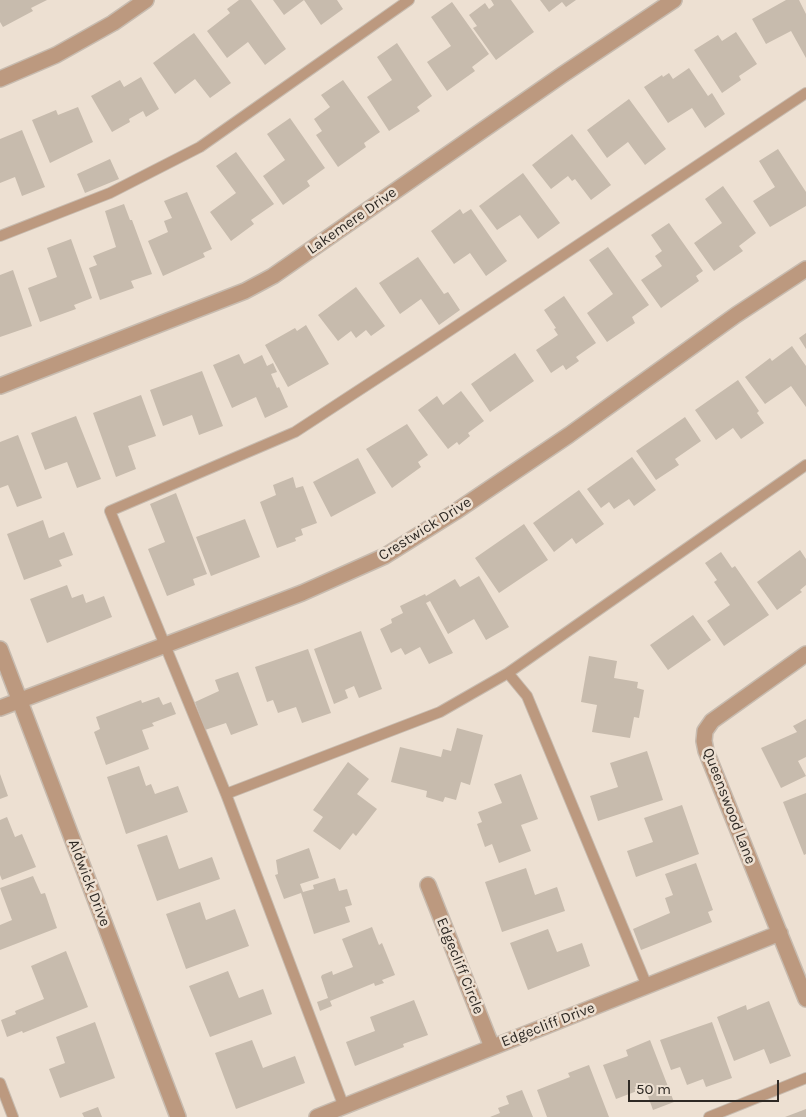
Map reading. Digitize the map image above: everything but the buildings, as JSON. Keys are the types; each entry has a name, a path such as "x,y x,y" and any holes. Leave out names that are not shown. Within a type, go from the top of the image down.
{"street":[{"path":"0,79 56,56 113,23 146,0"},
{"name":"Lakemere Drive","path":"0,386 245,291 273,276 554,80 674,0"},
{"name":"Crestwick Drive","path":"0,708 302,593 385,556 455,512 569,435 736,315 806,269"},
{"name":"Aldwick Drive","path":"0,649 178,1117"},
{"name":"Queenswood Lane","path":"806,654 712,721 705,731 704,741 706,751 806,999"},
{"name":"Edgecliff Circle","path":"428,885 492,1047"},
{"name":"Edgecliff Drive","path":"317,1117 780,933"}],"lane":[{"path":"0,236 110,193 200,147 409,0"},
{"path":"344,1107 226,794 110,511 295,432 806,93"},
{"path":"226,794 440,712 508,673 806,465"},
{"path":"508,673 527,696 647,986"},
{"path":"709,1117 806,1078"},
{"path":"0,1083 13,1117"}]}
